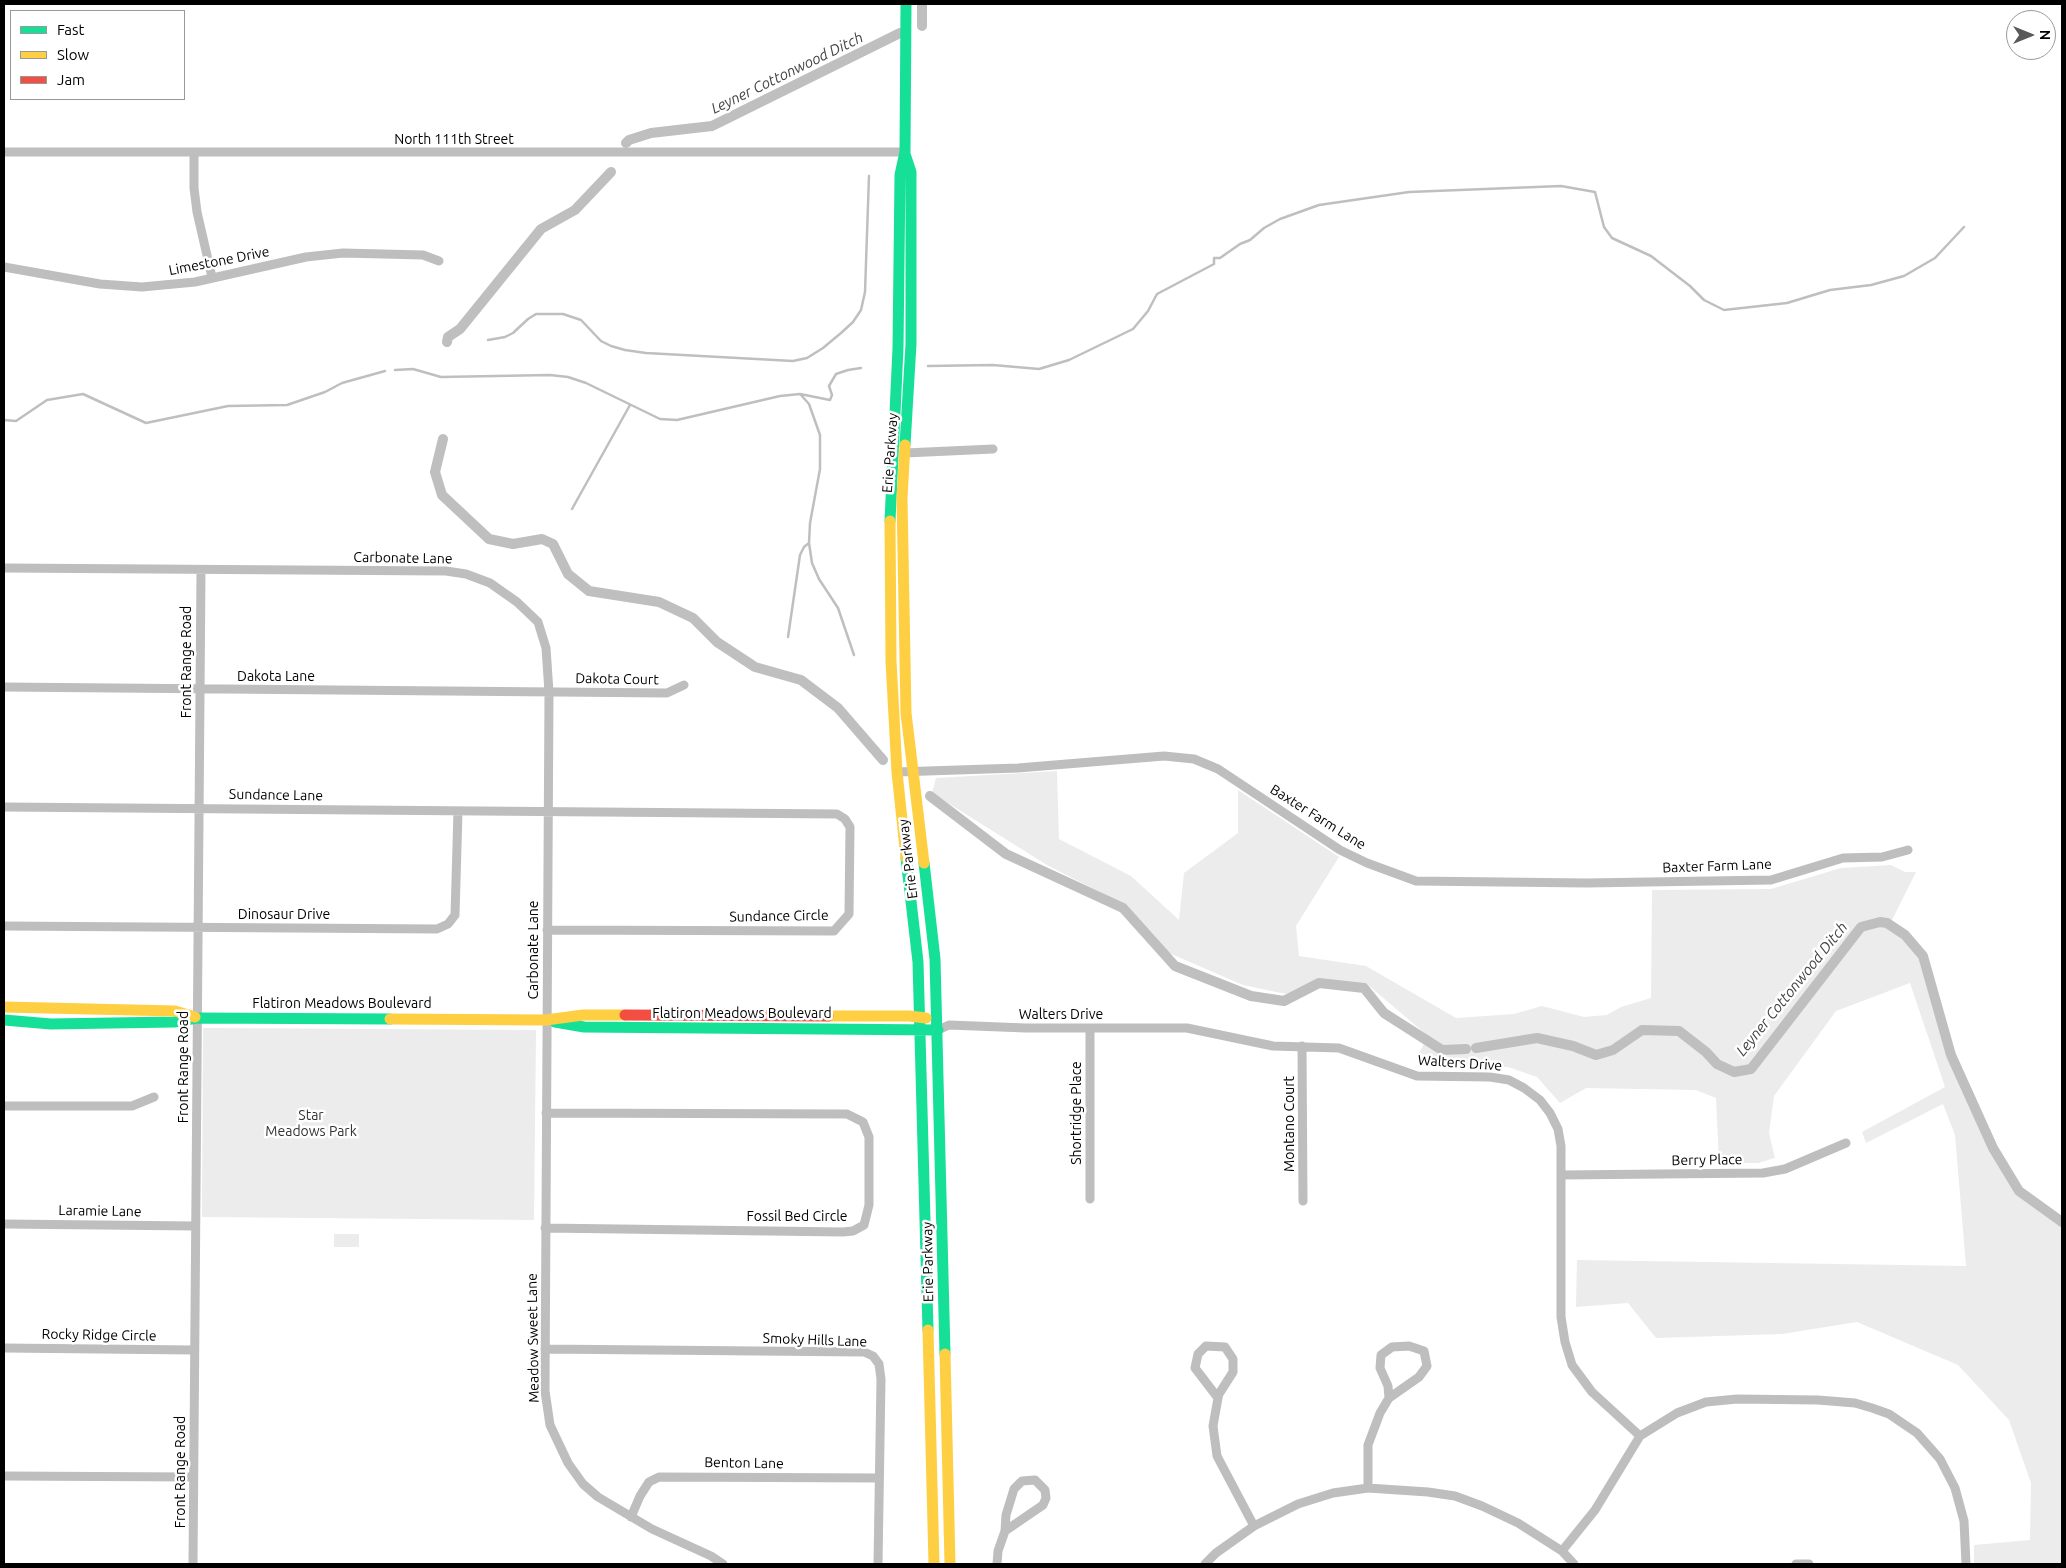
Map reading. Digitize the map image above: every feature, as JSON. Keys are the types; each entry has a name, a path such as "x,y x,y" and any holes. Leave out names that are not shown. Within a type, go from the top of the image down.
{"main road":[{"name":"Erie Parkway","path":"906,4 905,152 900,174 898,348 889,537 891,661 897,772 918,962 934,1564"},
{"name":"Erie Parkway","path":"905,152 911,172 911,344 902,537 904,652 906,713 935,959 950,1564"},
{"name":"Flatiron Meadows Boulevard","path":"4,1007 175,1011 197,1018"},
{"name":"Flatiron Meadows Boulevard","path":"4,1020 52,1024 113,1024 174,1022 197,1018 546,1020 583,1015 937,1024"}],"street":[{"name":"North 111th Street","path":"4,152 905,152"},
{"path":"194,152 194,188 197,212 212,277"},
{"name":"Limestone Drive","path":"4,267 100,284 142,287 177,284 306,257 343,253 423,255 439,261"},
{"path":"905,453 993,448"},
{"name":"Carbonate Lane","path":"4,568 446,571 466,574 490,583 517,602 538,622 546,648 549,692 546,1020"},
{"name":"Front Range Road","path":"193,1564 201,570"},
{"name":"Dakota Court","path":"549,692 667,693 684,686"},
{"name":"Dakota Lane","path":"4,688 549,692"},
{"name":"Baxter Farm Lane","path":"897,772 1018,768 1164,756 1194,759 1218,769 1340,850 1367,864 1416,881 1587,883 1770,880 1843,858 1882,857 1908,850"},
{"name":"Sundance Lane","path":"4,807 547,811"},
{"name":"Dinosaur Drive","path":"4,926 437,929 448,924 455,915 457,902 458,811"},
{"name":"Sundance Circle","path":"547,811 837,814 845,819 850,827 849,914 834,931 547,930"},
{"name":"Meadow Sweet Lane","path":"546,1020 545,1350 546,1399 550,1425 562,1452 583,1484 598,1497 631,1517 711,1556 723,1564"},
{"name":"Walters Drive","path":"937,1024 1090,1028 1187,1028 1273,1046 1339,1048 1417,1076 1490,1077 1509,1080 1524,1088 1540,1100 1550,1113 1558,1129 1561,1146 1561,1317 1565,1342 1572,1365 1592,1392 1640,1436"},
{"name":"Shortridge Place","path":"1090,1028 1090,1199"},
{"name":"Montano Court","path":"1302,1046 1303,1201"},
{"path":"4,1106 132,1106 154,1097"},
{"name":"Fossil Bed Circle","path":"545,1228 852,1230 864,1225 867,1216 869,1166 869,1137 863,1122 847,1114 546,1113"},
{"name":"Berry Place","path":"1561,1175 1763,1173 1785,1169 1846,1143"},
{"name":"Laramie Lane","path":"4,1224 195,1226"},
{"path":"1218,1398 1195,1368 1198,1354 1206,1346 1224,1347 1233,1359 1233,1372 1218,1398 1213,1426 1217,1456 1254,1526"},
{"path":"1368,1488 1368,1445 1380,1413 1389,1398 1419,1377 1427,1366 1424,1351 1409,1346 1392,1347 1380,1354 1380,1368 1388,1386 1389,1398"},
{"name":"Rocky Ridge Circle","path":"4,1348 194,1350"},
{"name":"Smoky Hills Lane","path":"545,1350 864,1352 874,1356 879,1364 881,1379 878,1564"},
{"path":"1562,1550 1595,1510 1640,1436 1684,1410 1706,1402 1737,1399 1837,1401 1855,1403 1889,1414 1917,1433 1940,1459 1955,1488 1964,1521 1966,1564"},
{"path":"4,1476 193,1477"},
{"name":"Benton Lane","path":"631,1517 649,1482 659,1476 879,1478"},
{"path":"997,1564 998,1552 1005,1531 1006,1515 1014,1489 1022,1481 1034,1480 1041,1484 1045,1490 1046,1498 1043,1505 1005,1531"},
{"path":"1205,1564 1216,1553 1254,1526 1298,1504 1332,1493 1368,1488 1428,1492 1455,1496 1518,1523 1562,1550 1574,1564"},
{"path":"1796,1564 1809,1564"}],"green space":[{"path":"1057,771 1059,839 1131,876 1179,920 1184,873 1238,833 1238,790 1339,857 1296,926 1299,956 1366,966 1456,1018 1514,1014 1542,1006 1584,1017 1607,1015 1621,1007 1651,998 1652,890 1771,889 1841,868 1891,865 1905,872 1916,872 1888,928 1920,954 1963,1086 1981,1127 2014,1186 2025,1198 2062,1225 2062,1564 1974,1564 1974,1545 2030,1540 2031,1483 2009,1420 1958,1365 1857,1322 1782,1334 1656,1338 1628,1303 1576,1307 1577,1260 1966,1266 1955,1135 1943,1104 1866,1143 1862,1132 1945,1087 1910,983 1836,1011 1774,1096 1769,1133 1775,1158 1758,1163 1719,1163 1716,1098 1696,1090 1586,1088 1560,1103 1537,1077 1508,1067 1428,1064 1416,1059 1428,1036 1367,984 1323,982 1286,994 1243,985 1169,953 1127,906 1047,865 932,793 936,778"},
{"name":"Star Meadows Park","path":"203,1028 536,1030 534,1220 202,1217"},
{"path":"334,1234 359,1234 359,1247 334,1247"}],"waterway":[{"name":"Leyner Cottonwood Ditch","path":"922,4 922,26"},
{"name":"Leyner Cottonwood Ditch","path":"626,143 629,140 651,133 712,126 900,33"},
{"name":"Leyner Cottonwood Ditch","path":"447,342 448,337 460,329 541,229 575,210 611,172"},
{"path":"488,340 505,337 513,333 536,314 563,314 581,320 601,341 625,350 646,353 793,361 807,358 841,333 853,322 861,310 865,292 869,176"},
{"path":"928,366 993,365 1039,369 1069,360 1133,329 1148,311 1157,294 1214,264 1214,258 1220,258 1280,219 1319,205 1409,192 1561,186 1595,192 1604,227 1612,238 1651,256 1690,286 1704,300 1724,310 1787,303 1830,290 1871,285 1904,276 1935,258 1964,227"},
{"path":"395,370 413,369 441,377 550,375 568,377 586,383 660,419 677,420 780,396 800,394 830,400 832,395 829,386 836,374 861,368"},
{"path":"4,420 16,421 47,400 83,394 146,423 228,406 287,405 325,392 342,383 385,371"},
{"path":"801,395 809,404 820,435 820,469 810,523 809,543 812,563 819,579 838,608 854,655"},
{"path":"572,509 630,405"},
{"name":"Leyner Cottonwood Ditch","path":"443,439 435,472 442,495 489,539 513,544 542,539 553,544 568,574 589,591 659,602 693,618 717,642 755,667 801,680 838,708 883,760"},
{"path":"788,637 800,555 804,547 809,543"},
{"name":"Leyner Cottonwood Ditch","path":"930,796 1006,854 1123,908 1175,966 1251,996 1284,1001 1319,983 1364,988 1384,1013 1442,1050 1466,1049"},
{"name":"Leyner Cottonwood Ditch","path":"1476,1048 1537,1038 1573,1046 1596,1055 1613,1050 1642,1030 1679,1031 1706,1052 1717,1064 1734,1072 1751,1069 1861,927 1880,922 1887,923 1905,935 1923,956 1951,1055 1993,1148 2019,1191 2062,1222"}],"traffic: fast":[{"path":"890,521 898,348 900,175 905,152 906,4"},
{"path":"905,154 911,172 911,344 905,445"},
{"path":"906,858 918,962 928,1330"},
{"path":"924,863 935,959 945,1354"},
{"path":"4,1020 51,1024 174,1022 197,1018 390,1019"},
{"path":"555,1022 584,1027 938,1030"}],"traffic: slow":[{"path":"905,445 902,498 906,713 924,863"},
{"path":"890,521 891,661 897,772 906,858"},
{"path":"4,1007 175,1011 195,1017"},
{"path":"390,1019 546,1020 583,1015 625,1015"},
{"path":"828,1016 909,1016 926,1018"},
{"path":"928,1330 934,1564"},
{"path":"945,1354 950,1564"}],"traffic: jam":[{"path":"625,1015 828,1016"}]}
